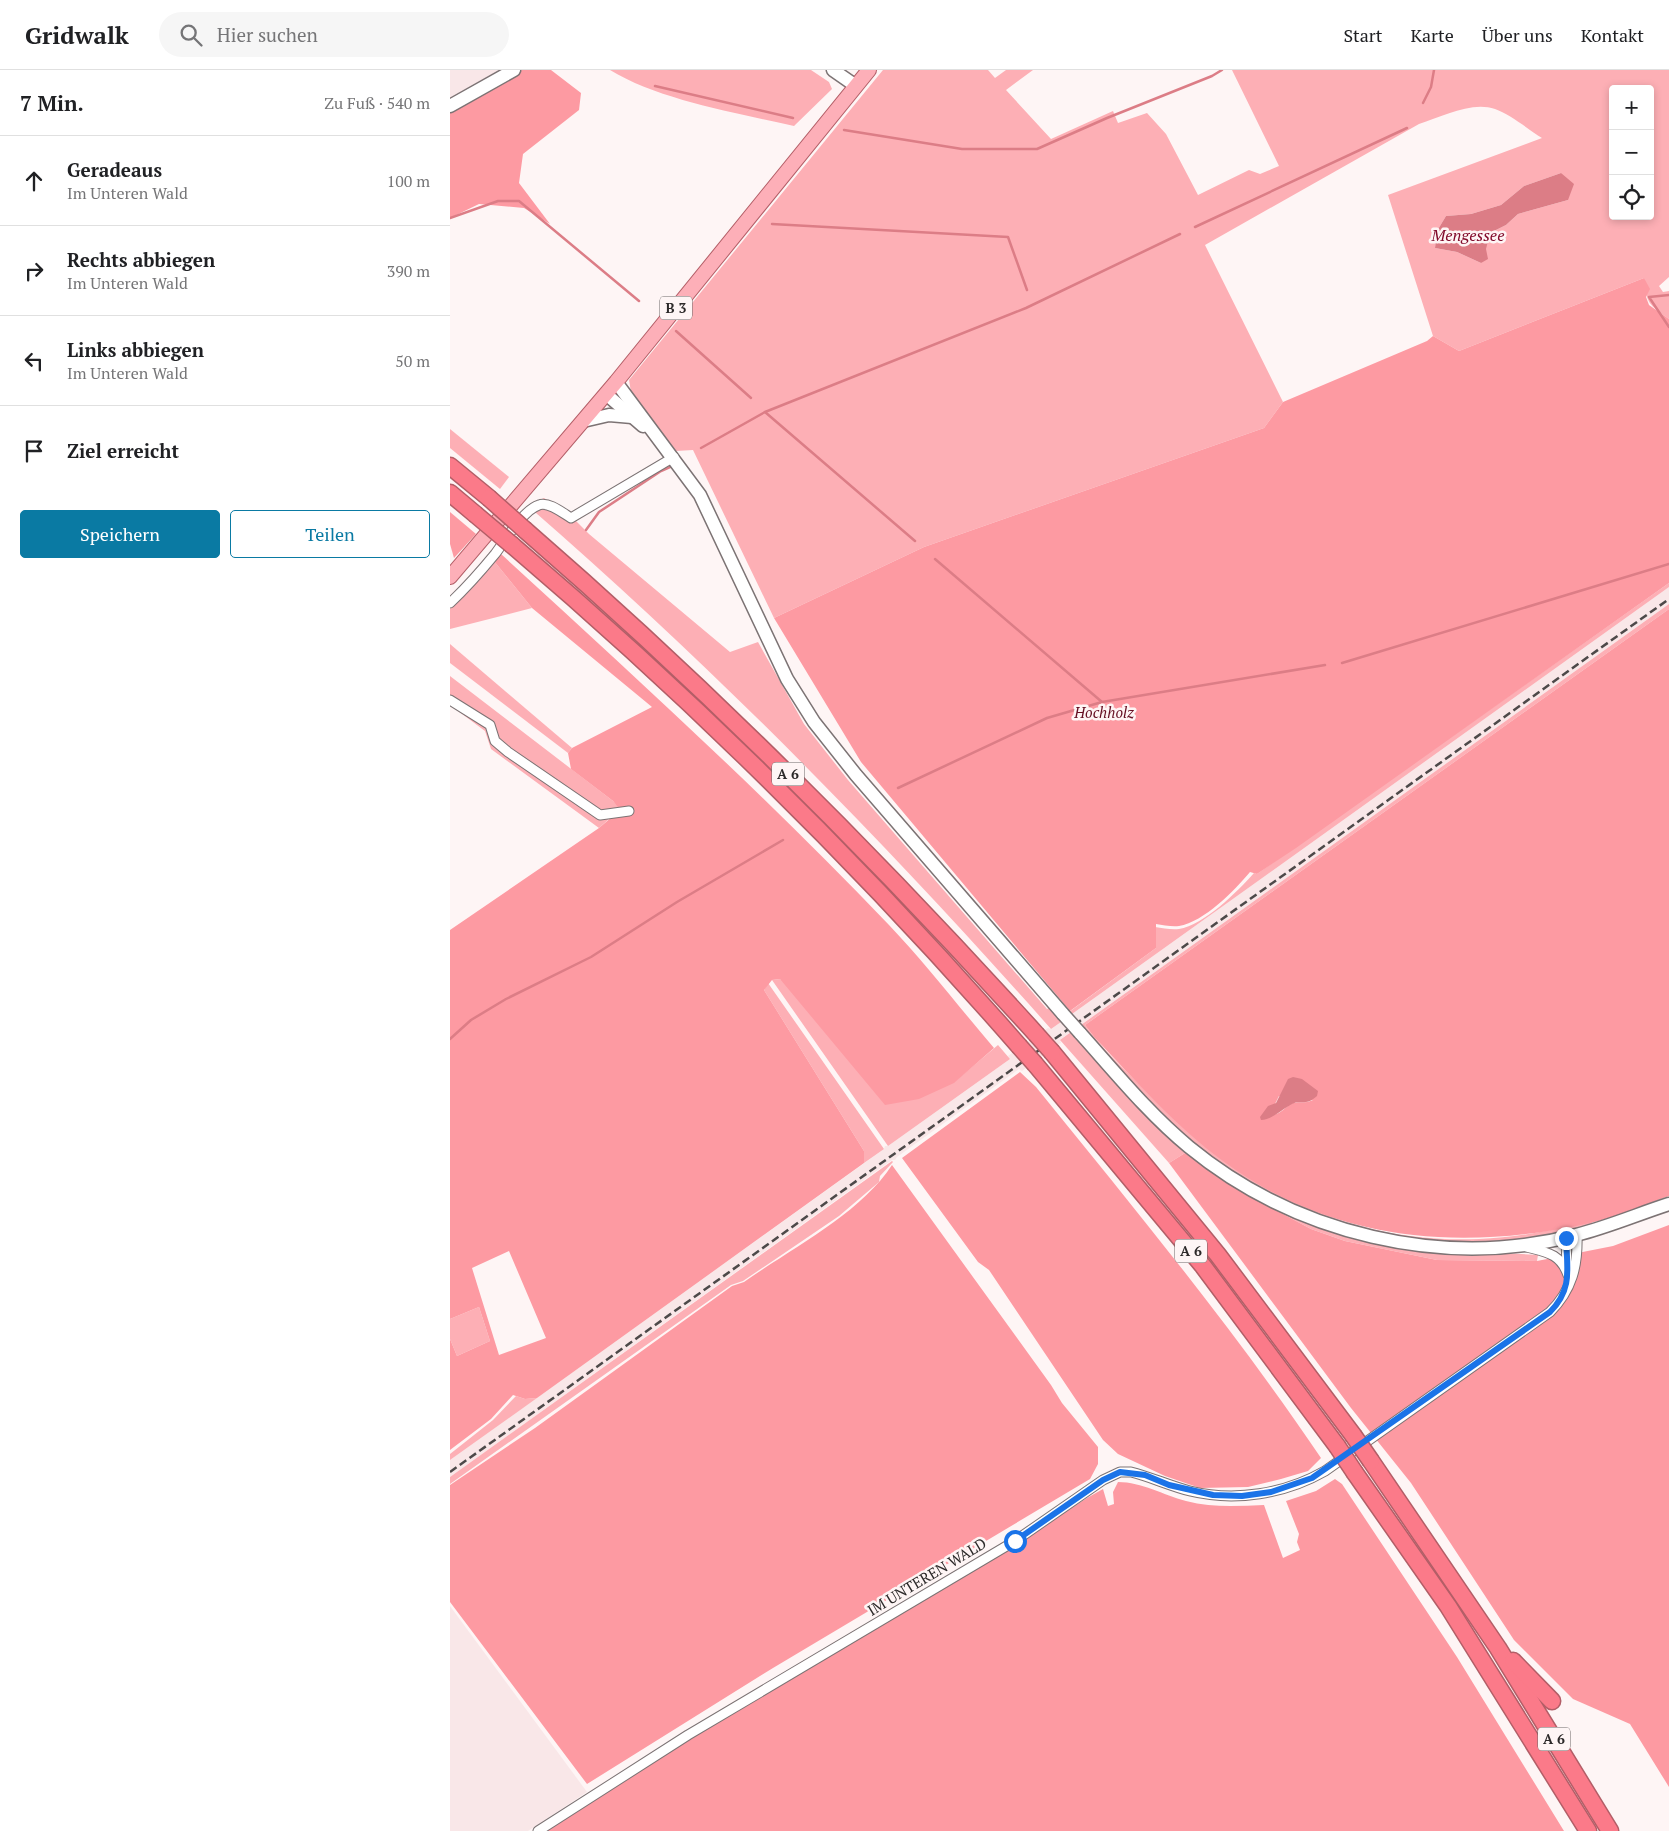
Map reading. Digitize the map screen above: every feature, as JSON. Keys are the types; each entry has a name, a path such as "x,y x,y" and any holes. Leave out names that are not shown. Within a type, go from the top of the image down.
{"highway":[{"name":"A 6","path":"450,466 525,530 742,728 890,877 1052,1052 1218,1255 1353,1435 1498,1648 1610,1831"},
{"name":"A 6","path":"450,493 606,627 762,774 945,962 1035,1064 1203,1266 1337,1446 1448,1606 1588,1831"},
{"path":"1498,1648 1552,1701"}],"main road":[{"path":"450,106 514,70"},
{"path":"833,70 856,86"},
{"name":"B 3","path":"450,577 616,382 869,70"},
{"path":"616,382 700,494 787,679 814,722 856,775 1136,1097 1190,1147 1249,1189 1281,1205 1348,1231 1395,1242 1440,1247 1521,1245 1571,1236 1669,1204"},
{"path":"606,394 662,442"},
{"path":"583,421 609,415 632,417"}],"street":[{"path":"450,603 494,556 528,512 544,504 570,518 674,457"},
{"path":"450,700 490,725 495,741 508,752 600,815 629,811"},
{"name":"IM UNTEREN WALD","path":"1566,1291 1571,1236"},
{"name":"IM UNTEREN WALD","path":"538,1831 688,1735 1015,1541 1103,1480 1120,1472 1131,1472 1190,1491 1213,1495 1242,1496 1271,1492 1312,1478 1550,1312 1561,1302 1574,1277 1578,1257 1571,1236"},
{"path":"1521,1245 1554,1256 1564,1264 1568,1276"}],"shaded area":[{"path":"450,70 503,70 450,99"},
{"path":"610,70 811,70 829,82 832,89 794,126 699,104 651,90"},
{"path":"883,70 988,70 995,78 1006,70 1033,70 1006,90 1051,139 1113,111 1118,123 1147,113 1166,134 1198,195 1249,170 1260,174 1279,166 1232,70 1669,70 1669,277 1659,286 1663,292 1669,291 1669,319 1650,303 1646,293 1644,278 1459,351 1433,336 1388,195 1542,138 1513,118 1495,109 1486,107 1466,108 1447,114 1419,124 1205,245 1283,402 1264,428 924,547 774,618 693,450 676,451 631,392 629,380","holes":["1561,173 1568,200 1518,214 1506,225 1490,233 1481,263 1457,252 1435,248 1437,231 1446,216 1471,214 1501,205 1524,186"]},
{"path":"450,429 509,477 500,489 450,448"},
{"path":"544,498 569,514 589,534 730,652 758,642 804,724 848,780 1047,1009 1049,1008 1061,1022 1051,1029 927,892 798,759 665,630 528,506"},
{"path":"494,561 532,608 450,629 450,609"},
{"path":"1669,583 1669,587 1072,1014 1069,1012 1156,948 1155,927 1179,929 1189,926 1209,915 1220,907 1254,873 1257,874"},
{"path":"1669,587 1669,604 1081,1025 1082,1028 1073,1035 1070,1032 1060,1040 1061,1043 1022,1071 1019,1069 895,1160 892,1160 450,1477 450,1460 884,1149 885,1146 888,1146 1010,1059 1008,1056 1048,1028 1051,1029 1061,1022 1059,1019 1072,1014"},
{"path":"1669,604 1669,609 1085,1025 1104,1048 1139,1084 1212,1151 1251,1178 1292,1200 1335,1218 1380,1231 1428,1238 1479,1239 1507,1237 1592,1222 1592,1225 1523,1240 1481,1244 1443,1243 1366,1230 1328,1218 1290,1203 1255,1186 1222,1165 1192,1142 1148,1100 1081,1025"},
{"path":"450,644 572,748 568,753 450,663"},
{"path":"450,676 613,801 620,809 599,828 491,749 485,731 450,705"},
{"path":"780,979 953,1083 998,1045 1010,1059 888,1146 772,980"},
{"path":"768,983 884,1149 864,1163 864,1151 764,990"},
{"path":"1071,1032 1160,1126 1313,1224 1346,1236 1394,1247 1538,1255 1537,1261 1437,1260 1345,1241 1311,1229 1246,1194 1185,1153 1169,1163 1060,1040"},
{"path":"892,1161 880,1176 879,1182 839,1216 743,1281 731,1285 450,1484 450,1477"},
{"path":"479,1307 490,1341 457,1356 450,1339 450,1319"},
{"path":"516,1396 525,1399 537,1398 450,1460 450,1454 493,1420"},
{"path":"450,1606 587,1792 528,1831 450,1831"}],"green space":[{"path":"522,70 551,70 581,93 579,110 523,154 519,183 550,224 524,208 479,204 450,218 450,113"},
{"name":"Hochholz","path":"1644,278 1650,289 1646,297 1649,305 1669,319 1669,583 1296,848 1257,874 1250,872 1228,896 1199,918 1179,926 1156,924 1156,948 1070,1011 861,762 774,618 924,547 1264,428 1283,402 1427,341 1433,336 1459,351"},
{"path":"450,512 476,534 454,558 450,544"},
{"path":"501,554 698,736 795,829 903,940 994,1048 954,1083 919,1099 885,1105 780,979 772,980 764,990 864,1151 864,1163 537,1398 525,1399 513,1395 491,1419 450,1450 450,1339 457,1356 490,1341 479,1307 450,1319 450,930 599,828 620,810 613,801 571,769 568,753 572,748 652,707 532,608 494,561","holes":["509,1251 546,1338 499,1355 472,1268"]},
{"path":"1669,609 1669,1196 1590,1223 1541,1232 1493,1237 1446,1237 1399,1233 1353,1224 1308,1209 1265,1188 1223,1161 1156,1102 1085,1025","holes":["1279,1096 1313,1100 1293,1103 1277,1114 1269,1116"]},
{"path":"1020,1072 1036,1087 1146,1224 1288,1410 1321,1458 1308,1471 1248,1487 1200,1488 1165,1476 1118,1454 1103,1440 989,1270 978,1262 902,1158"},
{"path":"1185,1153 1246,1194 1311,1229 1345,1241 1437,1260 1537,1261 1613,1246 1669,1225 1669,1787 1630,1724 1573,1699 1514,1640 1411,1483 1351,1408 1169,1163"},
{"path":"892,1165 1051,1385 1062,1403 1098,1447 1098,1464 1090,1479 773,1668 587,1784 450,1602 450,1485 535,1428 732,1286 744,1282 844,1215 878,1183"},
{"path":"1335,1479 1342,1484 1457,1657 1564,1831 546,1831 680,1745 952,1582 1087,1498 1103,1489 1108,1506 1114,1504 1113,1492 1118,1482 1144,1486 1177,1498 1206,1505 1264,1505 1283,1558 1300,1550 1297,1542 1299,1534 1286,1501 1316,1491"}],"water":[{"name":"Mengessee","path":"1561,173 1574,184 1568,200 1518,214 1506,225 1490,233 1486,249 1488,259 1481,263 1457,252 1435,248 1437,231 1446,216 1471,214 1501,205 1524,186"},
{"path":"1293,1077 1302,1079 1318,1091 1317,1096 1309,1101 1288,1106 1273,1116 1261,1120 1260,1117 1268,1106 1276,1103 1288,1079"}],"waterway":[{"path":"844,130 962,149 1037,149 1107,118 1212,76 1222,70"},
{"path":"1423,103 1431,87 1434,70"},
{"path":"655,86 793,118"},
{"path":"1195,227 1407,128"},
{"path":"450,218 498,201 519,201 639,301"},
{"path":"772,224 1008,237 1027,290"},
{"path":"701,448 765,412 1026,308 1180,234"},
{"path":"1669,295 1649,297 1669,327"},
{"path":"676,331 751,398"},
{"path":"765,412 915,541"},
{"path":"586,530 599,512 670,467"},
{"path":"935,559 1102,702"},
{"path":"1342,663 1669,564"},
{"path":"898,788 1047,718 1102,702 1325,665"},
{"path":"450,1039 471,1020 506,999 591,957 677,902 783,840"}],"railway":[{"path":"450,1472 1669,599"}],"route":[{"path":"1015,1541 1103,1480 1120,1472 1145,1475 1190,1491 1213,1495 1242,1496 1271,1492 1298,1484 1325,1471 1550,1312 1561,1302 1566,1291 1568,1276 1566,1238"}]}
